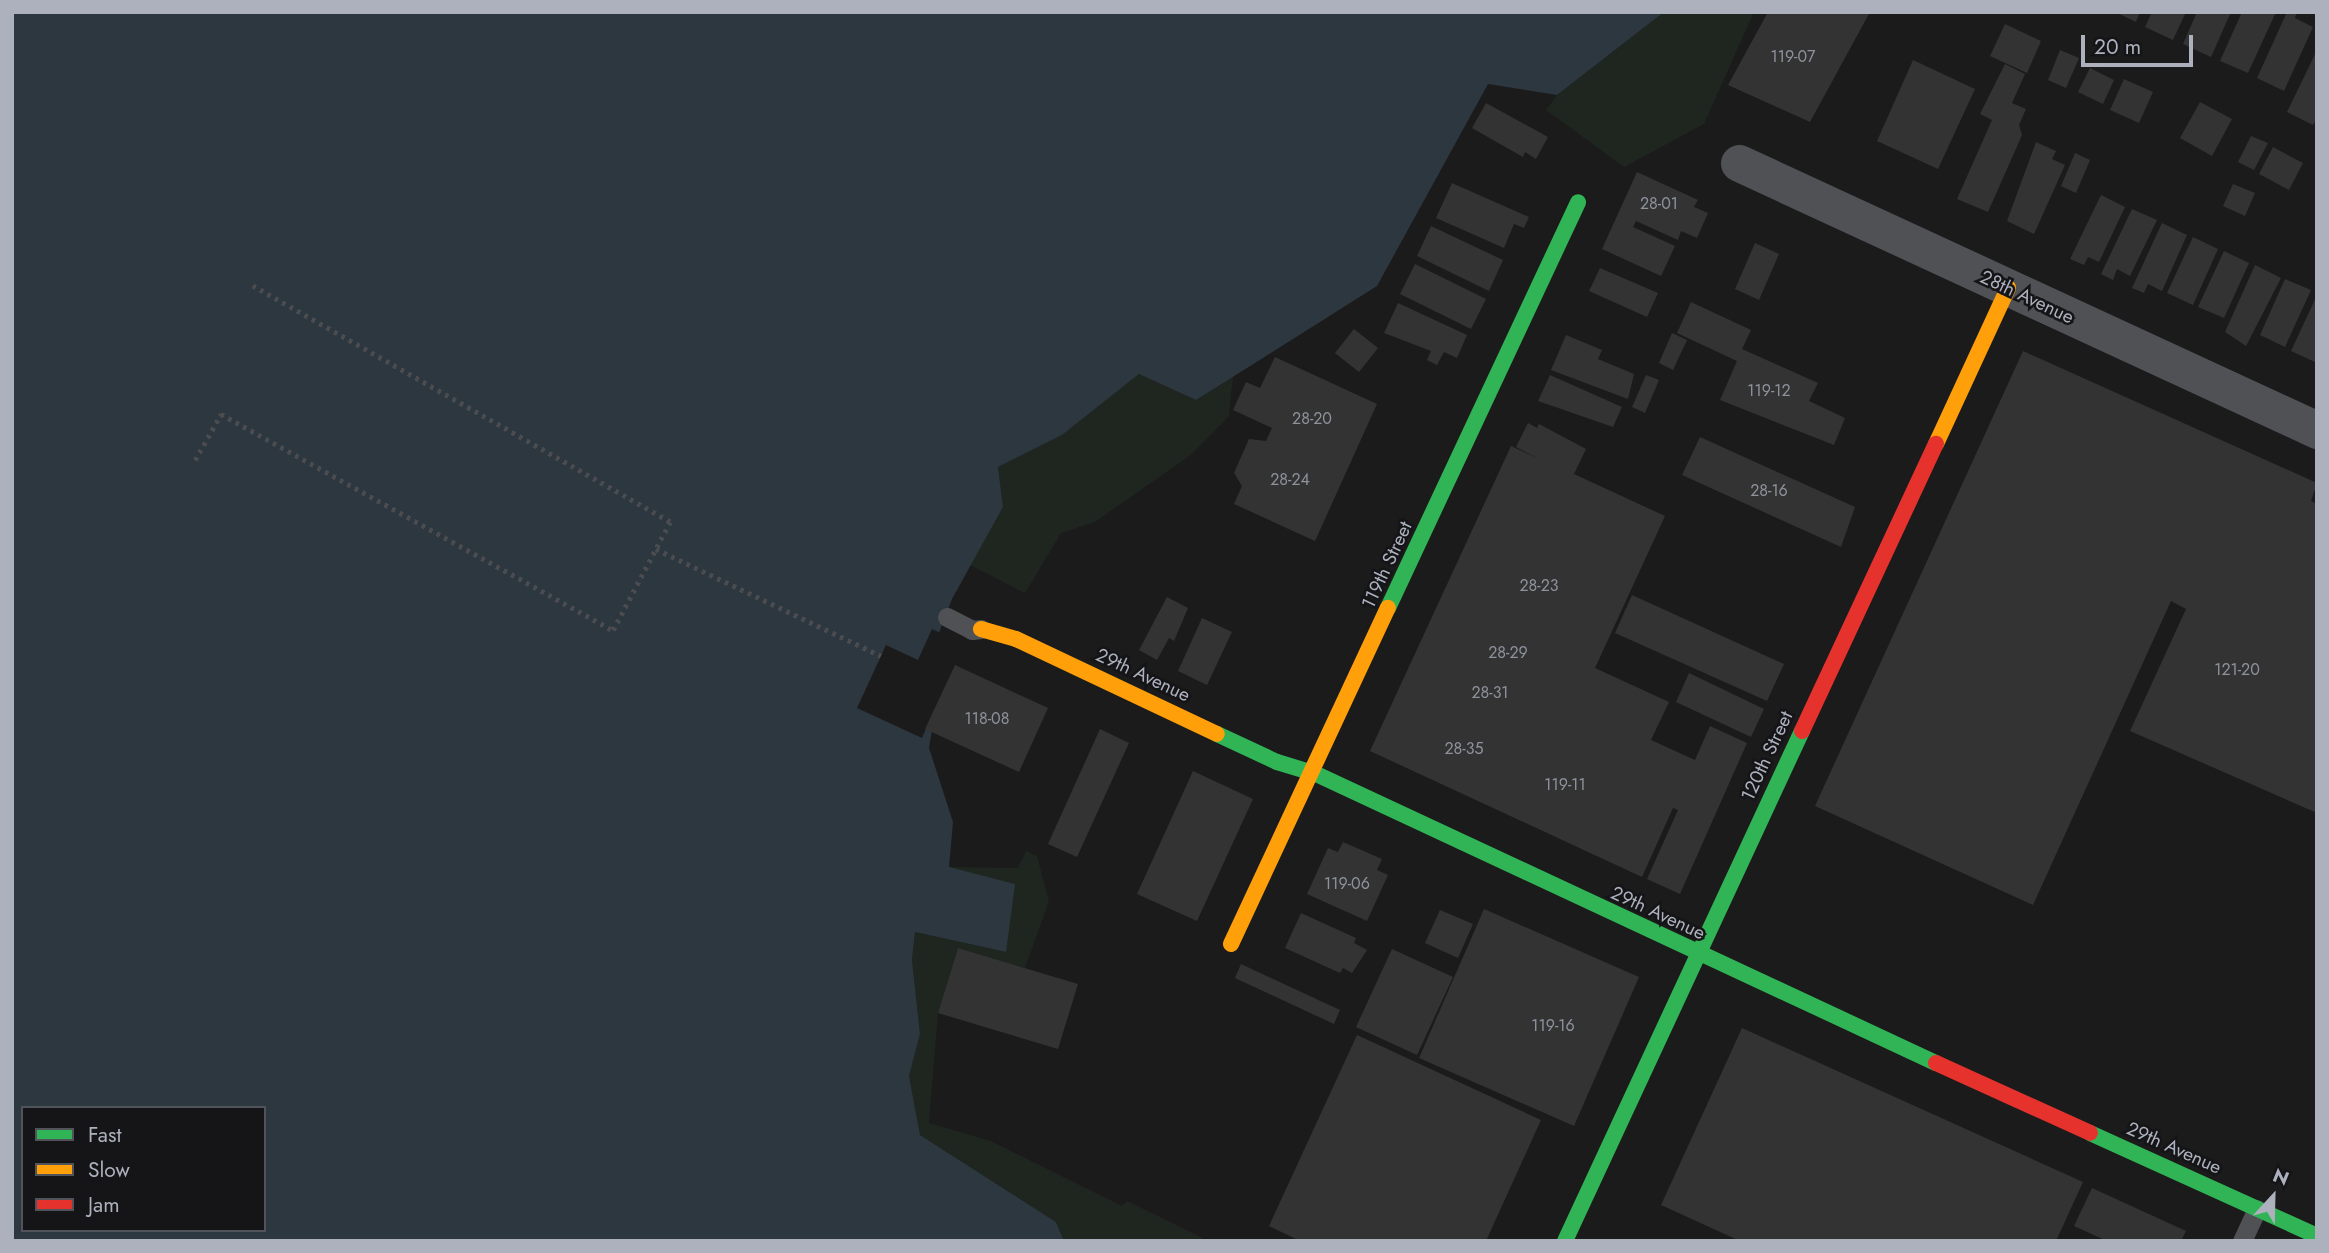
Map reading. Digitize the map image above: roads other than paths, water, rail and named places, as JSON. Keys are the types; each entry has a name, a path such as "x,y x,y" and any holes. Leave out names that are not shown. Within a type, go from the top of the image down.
{"street":[{"name":"28th Avenue","path":"1739,163 2317,430"},
{"name":"119th Street","path":"1231,944 1314,773 1578,202"},
{"name":"120th Street","path":"1564,1241 2008,288"},
{"name":"29th Avenue","path":"981,629 1016,639 1278,762 1314,773 1698,955 2317,1236"}],"lane":[{"path":"947,617 972,630 981,629"},
{"path":"2242,1241 2257,1209"}]}
